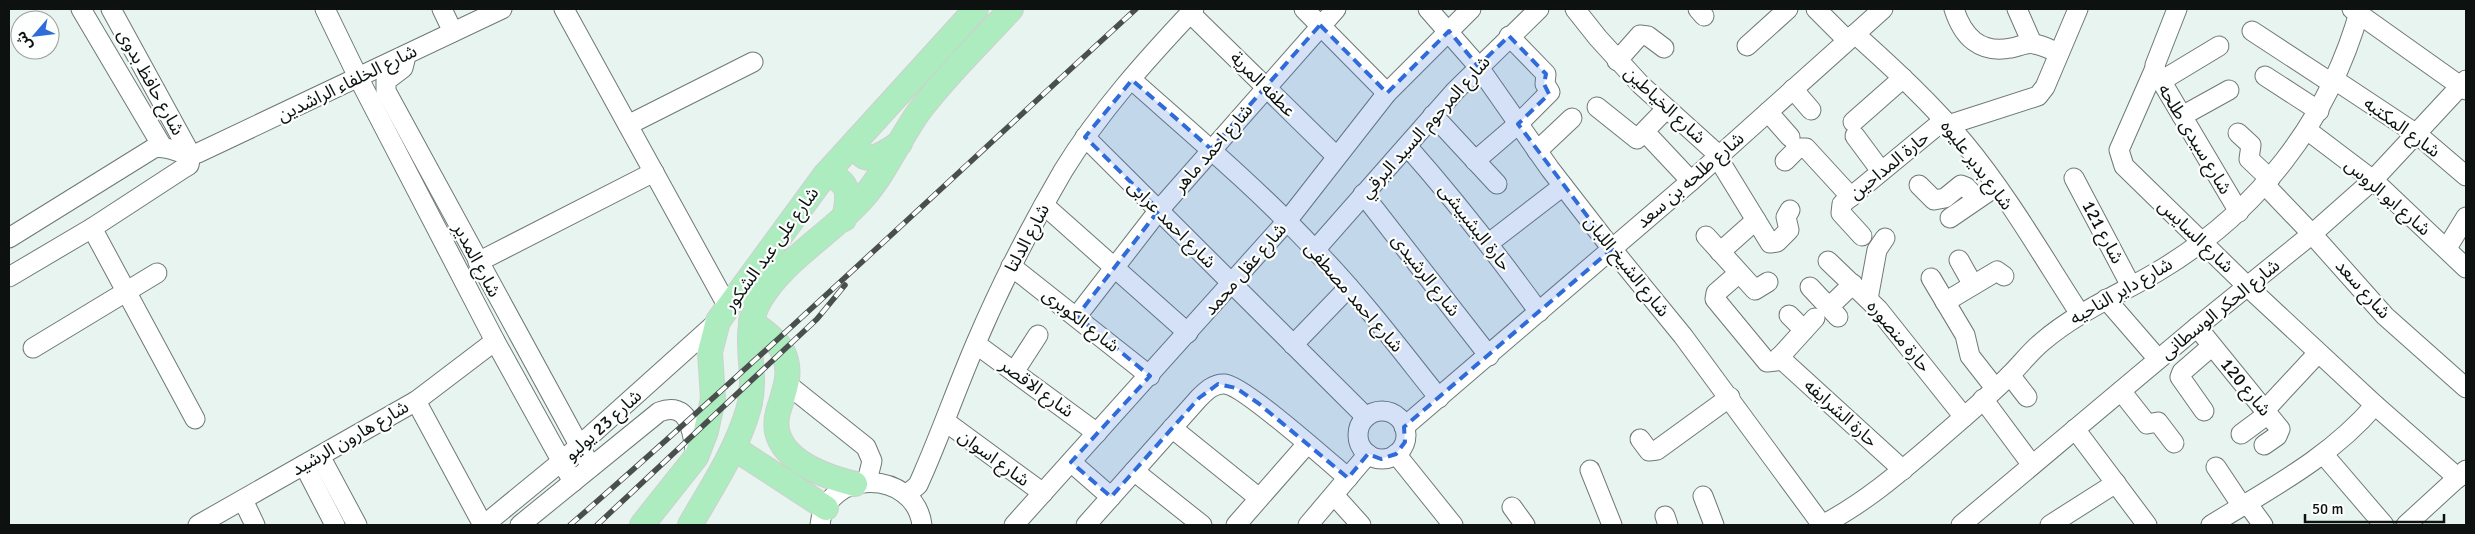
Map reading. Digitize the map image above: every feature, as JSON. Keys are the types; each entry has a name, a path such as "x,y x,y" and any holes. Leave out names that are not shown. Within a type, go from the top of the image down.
{"main road":[{"name":"شارع على عبد الشكور","path":"642,525 696,457 706,431 713,399 710,352 723,314 825,175 976,9"},
{"name":"شارع على عبد الشكور","path":"690,525 734,448 749,407 752,390 749,334 751,320 770,286 788,267 844,219 881,175 921,109 1011,9"},
{"path":"858,140 858,148 862,155 870,158 878,157 900,143"},
{"path":"825,175 841,181 846,188 849,197 844,219"},
{"path":"751,320 783,350 787,361 788,384 778,414 776,427 780,441 789,453 816,472 861,483"},
{"path":"734,448 823,517"}],"street":[{"name":"شارع حافظ بدوى","path":"81,9 162,146"},
{"name":"شارع حافظ بدوى","path":"111,9 191,156"},
{"name":"شارع المدير","path":"325,9 358,77 495,341 573,482"},
{"path":"442,9 453,32"},
{"name":"شارع الخلفاء الراشدين","path":"9,277 92,228 184,168 189,164 191,156 502,9"},
{"path":"564,9 654,172 723,314"},
{"path":"1304,9 1386,93"},
{"name":"شارع احمد ماهر","path":"1077,316 1159,210 1336,9"},
{"name":"شارع الشيخ اللبان","path":"1428,9 1478,66 1537,151 1612,250 1683,336 1830,523"},
{"name":"شارع عقل محمد","path":"1014,525 1150,376 1287,221 1386,93 1472,9"},
{"name":"شارع المرحوم السيد البرقي","path":"1315,250 1478,66 1539,9"},
{"name":"شارع الخياطين","path":"1575,9 1617,61 1718,156 1770,243 1774,244 1789,230 1786,217 1790,210"},
{"path":"1748,46 1788,9"},
{"name":"شارع بدير عليوه","path":"1816,9 1903,78 1946,123 1997,187 2080,314"},
{"name":"شارع طلحه بن سعد","path":"1404,427 1691,181 1882,9"},
{"path":"1954,9 1959,25 1966,36 1975,44 1987,49 2000,50 2032,43 2060,53"},
{"path":"2017,9 2032,43"},
{"path":"1946,123 2038,96 2045,87 2078,9"},
{"name":"شارع سيدى طلحه","path":"2177,9 2158,74 2239,212"},
{"path":"2357,10 2465,86"},
{"name":"شارع داير الناحيه","path":"1830,523 1903,470 2010,375 2042,342 2080,314 2173,262 2239,212 2267,182 2307,130 2334,82 2357,10"},
{"name":"شارع الدلتا","path":"906,495 918,485 946,422 976,344 1011,266 1044,205 1085,137 1192,11"},
{"name":"عطفه المرية","path":"1192,11 1336,156"},
{"name":"شارع المكتبه","path":"2252,31 2418,134 2466,176"},
{"path":"1617,61 1640,35 1648,36 1664,48"},
{"path":"1475,161 1549,94 1550,90 1545,84 1546,74 1509,36"},
{"path":"2158,74 2219,46"},
{"name":"شارع المدير","path":"404,55 403,68 388,78 386,91 591,467"},
{"path":"628,125 752,62"},
{"name":"شارع السايس","path":"2158,74 2119,150 2128,170 2247,286 2375,406 2462,474"},
{"path":"2265,76 2318,111"},
{"path":"1881,171 1854,129 1903,78"},
{"name":"شارع احمد مصطفى","path":"1132,80 1211,149 1315,250 1349,287 1439,398"},
{"name":"شارع الحكر الوسطانى","path":"1961,525 2197,327 2312,234 2373,180 2465,86"},
{"path":"1793,89 1812,110"},
{"path":"2182,116 2229,90"},
{"path":"1597,107 1635,139 1640,138 1666,109"},
{"path":"1768,112 1790,137"},
{"path":"1433,116 1497,184"},
{"path":"1537,151 1572,118"},
{"name":"حارة المداحين","path":"1862,236 1840,210 1842,204 1881,171 1946,123"},
{"name":"شارع ابو الروس","path":"2307,130 2373,180 2466,268"},
{"path":"1645,132 1691,181"},
{"name":"شارع سعد","path":"2238,133 2251,145 2249,159 2267,182 2385,316 2466,388"},
{"name":"شارع احمد عرابى","path":"1085,137 1366,417"},
{"path":"9,238 146,152 162,146 191,156"},
{"name":"حارة البشبيشى","path":"1406,146 1489,243 1539,312"},
{"path":"1784,161 1798,148 1806,148 1851,197"},
{"path":"478,262 654,172"},
{"name":"شارع 121","path":"2074,178 2131,286"},
{"path":"1919,185 1934,200 1944,198 1960,186 1966,187 1977,199"},
{"path":"1489,243 1563,186"},
{"path":"1950,218 1997,187"},
{"name":"شارع الرشيدى","path":"1363,194 1489,356"},
{"path":"1044,205 1188,333"},
{"path":"2447,248 2466,216"},
{"path":"1720,252 1756,220"},
{"path":"92,228 195,420"},
{"path":"1706,236 1755,290 1768,282"},
{"path":"1868,299 1877,250 1885,238"},
{"path":"1959,260 1973,285"},
{"name":"حارة منصوره","path":"1828,261 1868,299 1901,337 1964,417"},
{"name":"شارع الكوبرى","path":"1011,266 1077,316 1150,376"},
{"path":"1945,302 1997,271 2004,276"},
{"path":"33,348 157,272"},
{"path":"1740,273 1718,291 1715,300 1763,360 1772,362 1821,318 1853,284"},
{"path":"1931,278 1965,335 1970,356 1989,393 2032,465"},
{"path":"1293,345 1349,287"},
{"path":"1810,287 1821,318"},
{"path":"2106,299 2158,360"},
{"name":"شارع 23 يوليو","path":"484,525 579,446 723,314"},
{"path":"1789,315 1821,318"},
{"name":"شارع 120","path":"2197,327 2280,432 2264,446"},
{"path":"1014,372 1038,335"},
{"name":"شارع هارون الرشيد","path":"198,525 416,401 495,341"},
{"name":"شارع الاقصر","path":"976,344 1097,433"},
{"path":"2204,411 2180,377 2182,372 2212,346"},
{"path":"2241,434 2266,412 2318,353"},
{"name":"حارة الشرايفه","path":"1779,357 1903,470"},
{"path":"2010,375 2027,397"},
{"path":"788,384 866,447 872,461 861,483"},
{"path":"1090,524 1111,497 1172,428 1205,392 1218,384 1227,384 1258,403 1348,478"},
{"path":"2121,391 2147,424 2158,422 2174,443"},
{"path":"1640,439 1649,451 1657,450 1730,397"},
{"path":"416,401 484,525"},
{"path":"2211,525 2324,455 2348,435 2375,406"},
{"name":"شارع 23 يوليو","path":"520,525 659,412 667,409 676,410 684,414 689,422 696,457"},
{"path":"1374,412 1392,413 1400,419 1404,427 1405,442 1396,454 1381,459 1368,454 1363,449 1358,436 1359,429 1366,417 1374,412"},
{"name":"شارع اسوان","path":"946,422 1043,493"},
{"path":"1172,428 1259,498"},
{"path":"2075,429 2148,525"},
{"path":"1236,525 1307,444"},
{"path":"1308,525 1368,454"},
{"path":"1396,454 1453,525"},
{"path":"2324,455 2384,525"},
{"path":"312,461 335,525"},
{"path":"312,461 357,525"},
{"path":"1070,462 1111,497"},
{"path":"2216,467 2263,525"},
{"path":"1590,470 1612,525"},
{"path":"1134,471 1202,525"},
{"path":"2417,522 2462,474"},
{"path":"823,517 833,498 861,483 881,482 895,487 906,495 916,506 922,525"},
{"path":"2050,525 2116,482"},
{"path":"1334,495 1361,525"},
{"path":"1703,496 1714,525"},
{"path":"243,500 255,525"},
{"path":"1512,507 1525,525"}],"highlighted area":[{"path":"1320,25 1387,93 1449,31 1478,66 1509,36 1546,74 1544,84 1549,94 1518,124 1612,249 1404,427 1405,442 1396,454 1381,459 1368,454 1348,478 1258,403 1236,388 1218,384 1199,398 1111,497 1071,462 1150,376 1077,316 1159,210 1085,137 1132,80 1211,149"}],"railway":[{"path":"570,525 784,333 1136,9"},
{"path":"597,525 817,319 845,285"}]}
